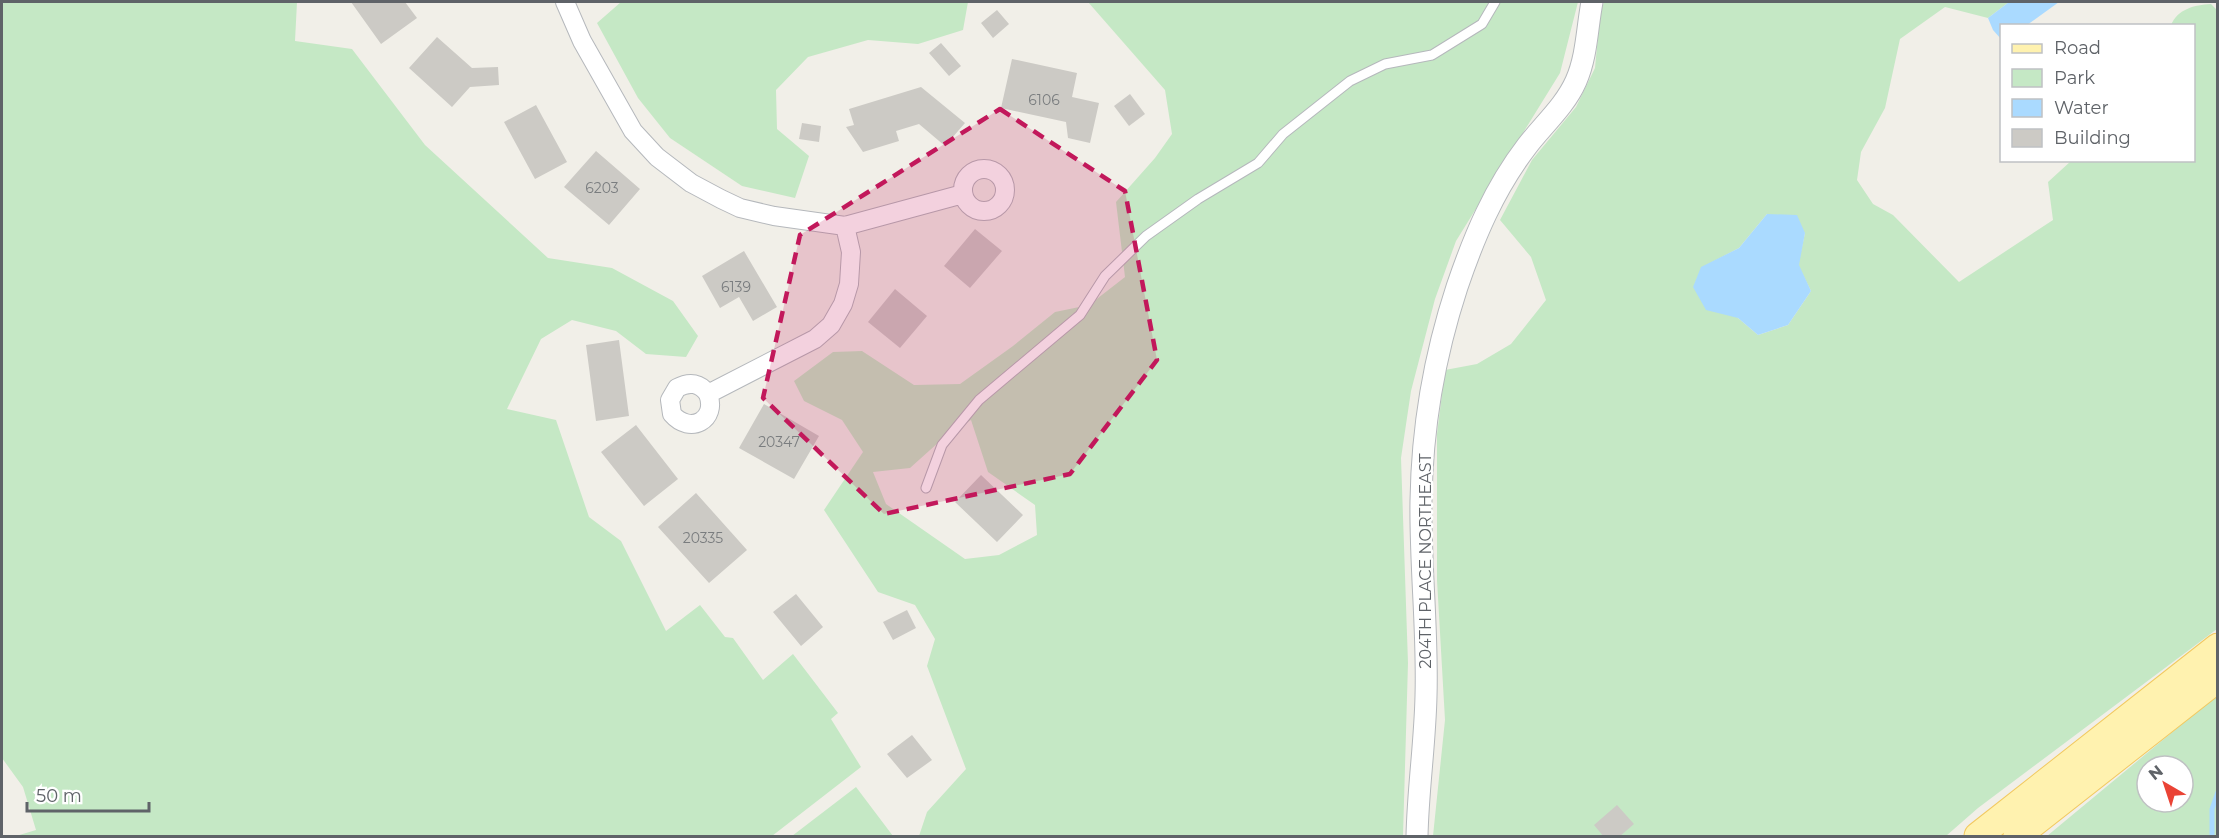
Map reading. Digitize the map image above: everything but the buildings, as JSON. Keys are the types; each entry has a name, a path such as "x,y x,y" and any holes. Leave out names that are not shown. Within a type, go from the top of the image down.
{"main road":[{"path":"1978,837 2214,660"},
{"path":"2017,837 2214,660"}],"street":[{"path":"565,2 582,41 633,131 657,157 691,183 740,208 774,216 845,226 963,194"},
{"name":"204TH PLACE NORTHEAST","path":"1418,837 1418,798 1426,697 1421,502 1425,432 1436,358 1475,234 1504,179 1528,144 1564,102 1576,82 1583,60 1592,2"},
{"path":"708,394 814,339 831,325 843,304 849,284 851,252 845,226"}],"lane":[{"path":"926,488 942,445 979,400 1080,315 1105,276 1146,236 1258,163 1283,134 1350,81 1385,64 1432,55 1482,24 1495,2"}],"highlighted area":[{"path":"1000,109 1125,191 1157,360 1070,474 884,514 763,398 800,235"}],"green space":[{"path":"2,2 297,2 295,41 352,49 425,145 548,258 612,268 673,301 698,336 686,357 646,354 616,331 572,320 541,339 507,409 556,420 589,517 621,541 666,631 700,605 725,637 733,638 763,680 793,654 838,713 831,719 861,767 772,836 16,836 36,830 23,787 2,758"},
{"path":"621,2 968,2 963,30 918,44 868,40 808,57 776,90 777,129 809,156 795,198 742,186 670,138 638,98 597,23"},
{"path":"1088,2 1578,2 1560,73 1456,241 1435,299 1411,391 1401,458 1408,663 1403,836 919,836 927,812 966,769 927,666 935,639 915,605 878,592 824,510 863,452 842,420 804,401 794,381 833,352 862,351 914,385 960,384 1055,312 1089,305 1125,277 1116,202 1155,158 1172,134 1165,90","holes":["971,420 988,472 1035,505 1037,535 999,555 965,559 886,504 873,472 910,468 949,433"]},
{"path":"1604,2 2009,2 1988,18 1945,7 1900,39 1885,108 1861,152 1857,180 1873,204 1893,215 1959,282 2053,220 2048,182 2070,162 2195,162 2195,24 2172,24 2182,12 2199,5 2211,4 2217,10 2217,629 1978,808 1946,836 1433,836 1445,720 1437,580 1437,434 1445,370 1477,364 1511,344 1546,300 1531,257 1500,220 1532,160 1576,107 1595,68 1600,14","holes":["1767,214 1805,233 1798,265 1811,291 1788,325 1758,335 1738,318 1701,268 1739,248"]},
{"path":"2217,695 2217,836 2047,836 2135,763 2135,814 2195,814 2195,754 2146,754"},
{"path":"856,787 893,836 792,836"}],"water":[{"path":"2009,2 2059,2 2028,24 2000,24 2000,38 1993,30 1988,18"},
{"path":"1767,214 1797,215 1805,233 1799,265 1811,291 1788,325 1758,335 1738,318 1706,310 1693,287 1701,267 1739,248"}],"waterway":[{"path":"2212,836 2212,809 2218,792"}]}
